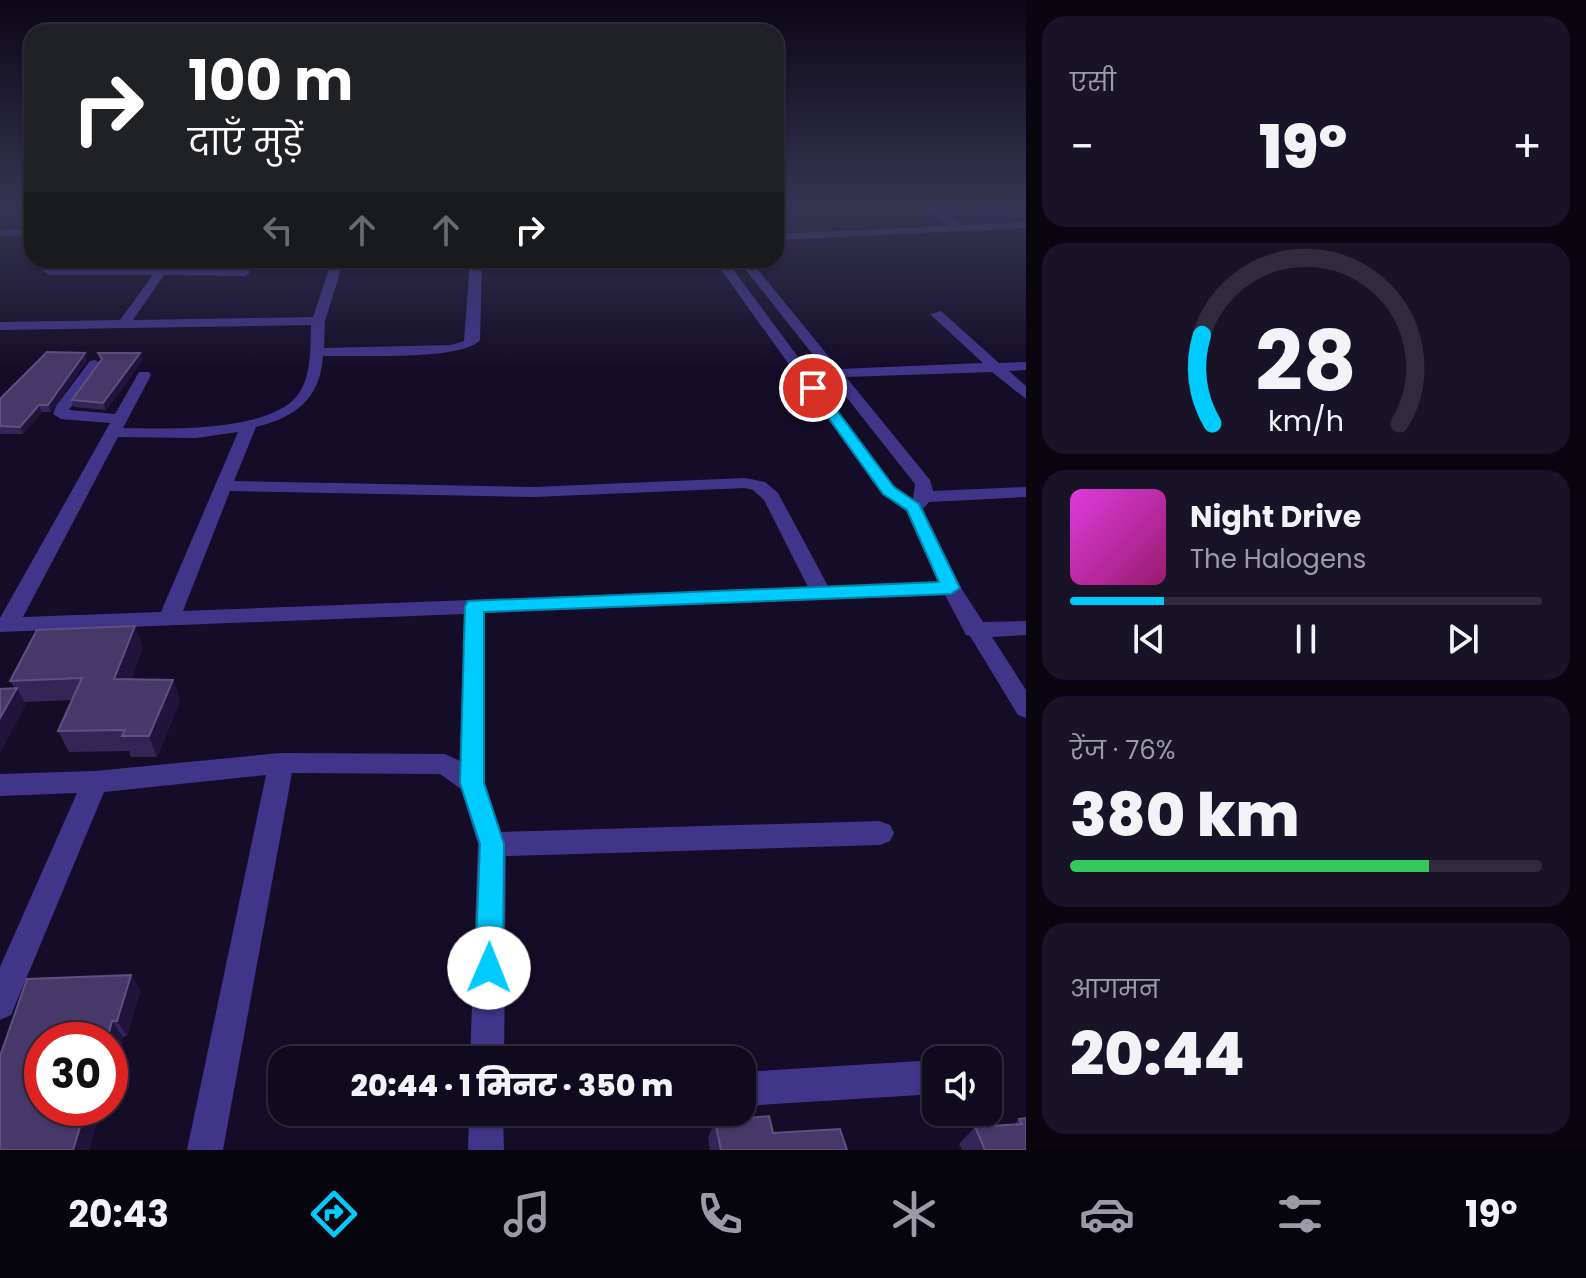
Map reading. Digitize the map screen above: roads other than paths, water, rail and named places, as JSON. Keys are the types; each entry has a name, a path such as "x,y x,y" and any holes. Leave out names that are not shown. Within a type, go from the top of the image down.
{"street":[{"path":"49,271 108,268"},
{"path":"124,324 164,268"},
{"path":"200,268 245,272"},
{"path":"95,364 61,409 61,414 117,426 215,433 248,427 298,405 307,393 314,376 318,321 335,268"},
{"path":"315,352 452,349 469,344 473,340 476,268"},
{"path":"726,268 888,490 919,502 1026,492"},
{"path":"750,268 924,484 919,502 951,588 974,630 1026,709"},
{"path":"936,314 1026,394"},
{"path":"0,326 318,321"},
{"path":"835,373 1026,366"},
{"path":"4,625 144,375"},
{"path":"169,618 248,427"},
{"path":"224,486 534,492 745,483 759,486 772,497 821,593"},
{"path":"4,625 951,588"},
{"path":"475,606 472,783 492,844 487,1046"},
{"path":"974,630 1026,628"},
{"path":"0,785 95,782 281,763 445,764 472,783"},
{"path":"205,1150 281,763"},
{"path":"0,1004 95,782"},
{"path":"492,844 880,833"},
{"path":"756,1088 922,1078"},
{"path":"486,1126 486,1150"}]}
